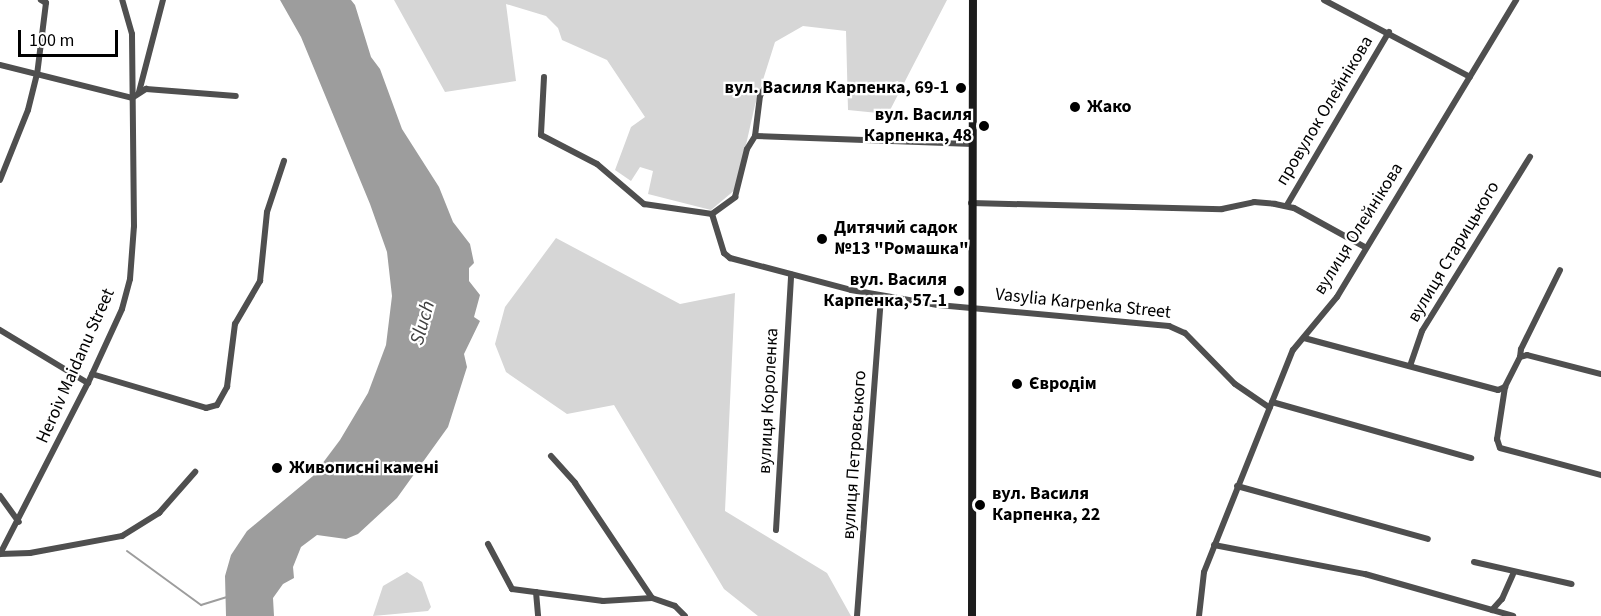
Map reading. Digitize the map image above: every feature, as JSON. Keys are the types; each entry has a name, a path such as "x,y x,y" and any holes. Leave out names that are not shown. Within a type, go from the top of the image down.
{"street":[{"path":"0,180 28,110 37,75 46,3 41,0"},
{"name":"Heroiv Maidanu Street","path":"0,554 19,522 88,383 122,309 130,279 134,226 132,34 122,0"},
{"path":"0,65 132,98 139,92 163,0"},
{"name":"Vasylia Karpenka Street","path":"972,616 970,203 973,144 974,0"},
{"name":"провулок Олейнікова","path":"1324,0 1470,76"},
{"name":"вулиця Олейнікова","path":"1199,616 1204,572 1236,486 1293,350 1337,297 1365,247 1516,0"},
{"name":"провулок Олейнікова","path":"1287,205 1389,32"},
{"path":"544,77 541,135 549,142 597,164 644,204 712,214 735,197 747,149 755,136 760,96 765,87"},
{"path":"139,92 236,96"},
{"path":"755,136 973,144"},
{"name":"вулиця Старицького","path":"1410,366 1422,331 1530,157"},
{"path":"92,374 198,406 218,405 227,387 235,324 260,281 267,212 284,161"},
{"path":"970,203 1222,209 1254,202 1287,205 1365,247"},
{"path":"712,214 724,253 730,258 881,296 971,309"},
{"path":"1560,270 1505,387 1497,439 1500,448 1601,475"},
{"name":"вулиця Короленка","path":"776,530 792,274"},
{"name":"вулиця Петровського","path":"857,616 881,296"},
{"name":"Vasylia Karpenka Street","path":"971,309 1169,326 1185,333 1235,384 1271,405 1471,458"},
{"path":"0,330 88,383"},
{"path":"1304,338 1498,390 1505,387"},
{"path":"1520,357 1527,355 1601,374"},
{"path":"550,456 575,483 652,598"},
{"path":"0,554 30,553 122,536 159,513 195,472"},
{"path":"1236,486 1428,540"},
{"path":"0,496 19,522"},
{"path":"488,544 512,588 603,601 652,598 675,606 685,616"},
{"path":"1214,545 1365,574 1513,616"},
{"path":"1474,562 1513,574 1572,584"},
{"path":"1492,610 1502,599 1513,574"},
{"path":"536,592 538,616"}],"shaded area":[{"path":"394,0 947,0 888,114 848,110 846,31 803,26 775,42 755,105 736,189 711,210 648,194 653,171 640,167 631,181 615,170 631,127 645,117 607,60 562,40 558,28 546,16 506,4 516,81 445,92"},
{"path":"556,238 680,304 735,293 725,511 827,573 851,616 758,616 724,589 614,405 567,414 506,372 495,344 505,307"},
{"path":"407,572 422,582 431,607 428,611 373,616 383,586"}],"water":[{"name":"Sluch","path":"280,0 351,0 355,5 371,57 380,69 402,129 439,187 453,222 470,244 474,263 469,268 469,281 480,295 474,317 480,321 464,354 467,367 448,427 397,498 358,534 346,539 317,535 301,547 293,567 294,578 283,584 273,598 274,616 226,616 225,576 231,555 247,531 313,476 340,440 368,393 386,345 392,296 387,252 370,204 301,37"}],"waterway":[{"path":"127,551 201,605 228,597"}],"place":[{"name":"вул. Василя Карпенка, 69-1","path":"961,88"},
{"name":"Жако","path":"1075,107"},
{"name":"вул. Василя Карпенка, 48","path":"984,126"},
{"name":"Дитячий садок №13 \"Ромашка\"","path":"822,239"},
{"name":"вул. Василя Карпенка, 57-1","path":"959,291"},
{"name":"Євродім","path":"1017,384"},
{"name":"Живописні камені","path":"277,468"},
{"name":"вул. Василя Карпенка, 22","path":"980,505"}]}
